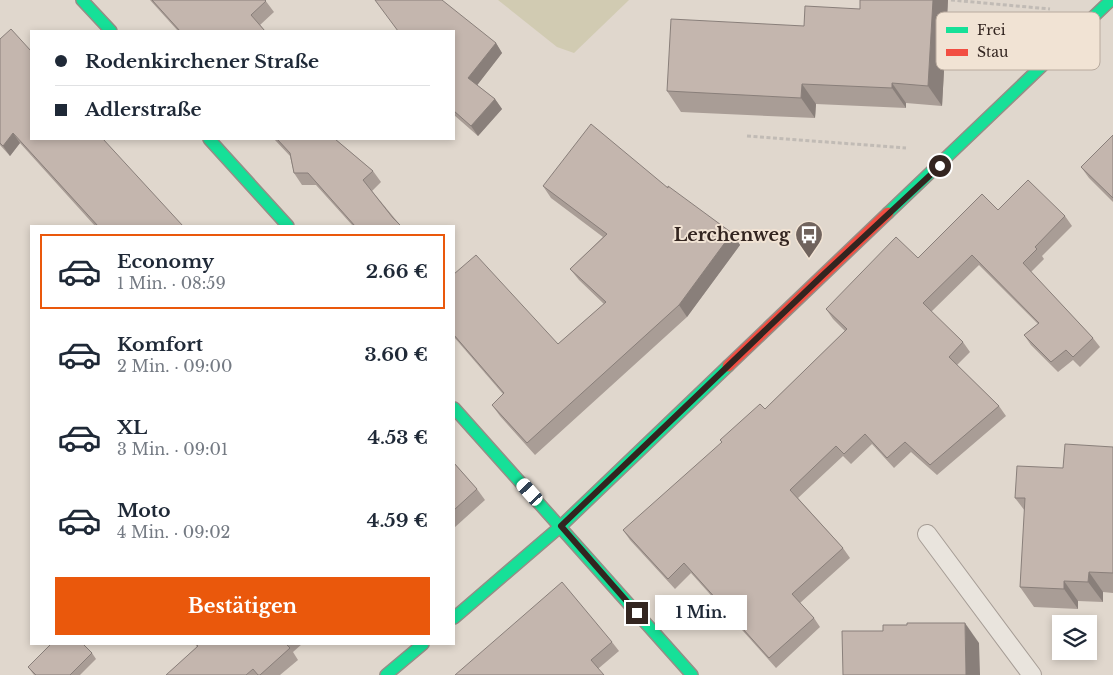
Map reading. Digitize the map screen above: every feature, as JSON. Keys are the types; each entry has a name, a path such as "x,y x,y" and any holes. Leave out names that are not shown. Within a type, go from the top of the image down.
{"main road":[{"path":"82,0 110,30"},
{"path":"1099,12 1111,0"},
{"path":"455,617 561,526 1040,70"},
{"path":"210,140 287,225"},
{"path":"455,409 692,675"},
{"path":"386,675 422,645"}],"lane":[{"path":"927,534 1032,675"}],"path":[{"path":"951,0 1049,8 1055,12"},
{"path":"747,136 904,147 940,166"}],"shaded area":[{"path":"498,0 629,0 574,53 557,47"}],"building":[{"path":"152,0 266,1 251,15 264,30 179,30"},
{"path":"375,0 442,0 496,43 468,78 495,99 471,126 455,112 455,30 397,30"},
{"path":"860,0 933,0 928,86 892,83 892,88 802,84 801,98 667,91 671,19 804,26 805,6 860,9"},
{"path":"11,29 30,50 30,140 104,140 182,225 97,225 13,133 3,146 0,143 0,39"},
{"path":"591,124 668,188 668,186 732,233 679,305 527,443 492,405 504,393 455,336 455,273 476,255 558,344 606,302 570,269 607,234 543,186"},
{"path":"1113,135 1113,198 1081,167"},
{"path":"278,140 336,140 373,171 363,180 400,225 354,225 308,173 294,173 290,153"},
{"path":"1028,180 1065,216 1035,247 1037,249 1023,263 1093,338 1073,357 1066,350 1051,362 1024,335 1039,323 972,255 923,303 963,342 949,357 999,406 930,465 905,442 887,458 865,434 844,454 836,446 790,490 843,548 792,594 814,618 769,658 684,563 668,579 623,530 722,442 720,440 760,404 765,409 847,329 826,309 896,237 918,258 982,194 998,210"},
{"path":"1065,444 1113,447 1113,573 1089,572 1088,582 1064,581 1064,589 1020,587 1025,498 1015,498 1017,466 1063,468"},
{"path":"455,464 477,489 455,509"},
{"path":"562,582 612,642 591,660 604,675 455,675"},
{"path":"907,623 965,623 966,675 843,675 842,631 883,631 883,625 907,625"},
{"path":"50,645 84,645 92,653 70,675 36,675 28,667"},
{"path":"287,645 290,648 260,675 253,669 246,675 166,675 198,646"}],"traffic: fast":[{"path":"82,0 110,30"},
{"path":"1098,12 1111,0"},
{"path":"888,213 1038,70"},
{"path":"210,140 287,225"},
{"path":"455,617 561,526 728,366"},
{"path":"455,409 692,675"},
{"path":"386,675 422,645"}],"traffic: jam":[{"path":"728,366 888,213"}],"place":[{"name":"Lerchenweg","path":"809,259"}],"route":[{"path":"637,613 561,526 823,275 940,166"}]}
